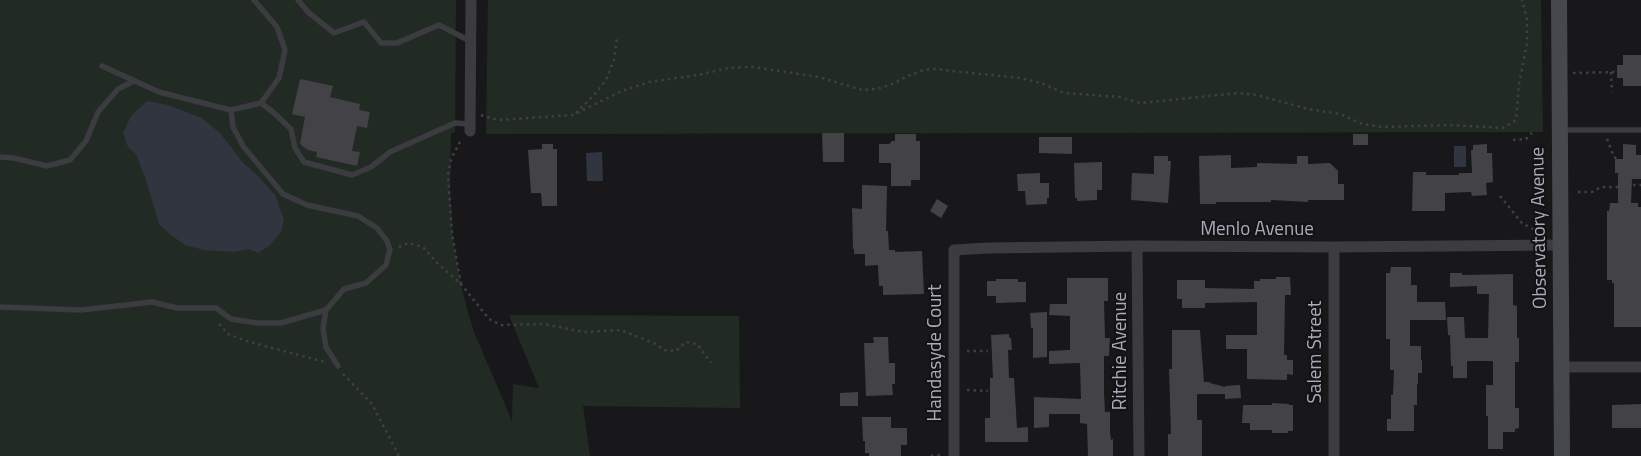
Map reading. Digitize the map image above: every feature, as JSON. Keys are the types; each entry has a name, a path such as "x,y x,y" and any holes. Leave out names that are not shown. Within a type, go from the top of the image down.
{"street":[{"path":"470,128 471,0"},
{"name":"Observatory Avenue","path":"1559,0 1562,456"},
{"name":"Menlo Avenue","path":"954,250 1138,246 1560,245"},
{"name":"Ritchie Avenue","path":"1138,246 1139,456"},
{"name":"Salem Street","path":"1334,247 1334,456"},
{"name":"Handasyde Court","path":"948,455 954,389 954,250"},
{"path":"1562,367 1641,367"}],"lane":[{"path":"102,66 159,92 231,110 261,103 279,78 285,50 277,27 254,0"},
{"path":"298,0 308,12 334,33 364,22 381,43 398,43 439,25 470,41"},
{"path":"0,158 14,158 47,166 70,160 86,141 98,112 118,89 134,81"},
{"path":"261,103 291,129 295,148 304,162 352,175 371,167 390,152 455,123 470,128"},
{"path":"231,110 233,127 244,146 283,194 307,205 358,216 377,228 387,241 390,250 386,265 366,283 344,289 326,310 323,328 326,347 338,366"},
{"path":"1559,130 1641,130"},
{"path":"0,307 81,310 152,302 178,308 216,308 231,319 257,323 281,323 326,310"}],"path":[{"path":"461,284 452,234 448,175 451,159 475,117 482,115 498,120 573,116 622,91 650,82 698,75 728,68 753,67 819,77 862,90 877,89 924,70 934,70 1020,78 1041,83 1064,93 1120,97 1140,103 1239,93 1258,95 1308,109 1340,114 1362,124 1382,128 1450,125 1503,128 1516,120 1519,84 1527,43 1527,19 1522,0"},
{"path":"573,116 594,96 606,80 614,60 617,38"},
{"path":"1611,72 1612,92"},
{"path":"1559,73 1617,72"},
{"path":"1607,131 1607,142 1614,157 1617,159"},
{"path":"1513,140 1526,139 1532,133"},
{"path":"1633,185 1641,185"},
{"path":"1578,192 1592,192 1601,187 1618,186"},
{"path":"1500,196 1522,223 1545,237"},
{"path":"390,250 408,243 423,247 435,261 461,284 489,320 501,325 543,324 585,332 620,330 656,344 664,350 676,351 686,342 697,344 711,363"},
{"path":"209,308 214,319 228,334 246,341 338,366 346,378 372,404 399,456"},
{"path":"954,352 988,351"},
{"path":"954,389 988,391"},
{"path":"931,456 948,455"}],"shaded area":[{"path":"0,0 456,0 455,132 451,133 450,190 453,238 461,285 474,332 512,421 513,384 539,388 509,315 739,316 740,408 583,406 590,456 0,456"},
{"path":"488,0 1541,0 1543,132 486,134"},
{"path":"147,101 168,105 202,118 220,133 244,164 275,195 284,220 281,232 269,246 258,253 249,249 233,252 204,250 185,245 159,224 136,154 128,147 123,133 131,116"},
{"path":"1454,146 1466,146 1466,167 1454,167"},
{"path":"602,152 603,181 587,181 586,153"}],"building":[{"path":"1623,55 1641,55 1641,86 1623,86 1623,78 1617,78 1617,65 1623,65"},
{"path":"300,79 333,86 330,97 360,104 359,110 370,112 367,128 357,126 352,151 360,152 357,166 316,157 317,152 308,150 300,144 305,117 292,114"},
{"path":"822,133 844,133 844,162 823,162"},
{"path":"895,134 916,134 916,141 920,141 920,180 911,180 911,186 891,186 891,163 879,163 879,144 888,144 891,141 895,141"},
{"path":"1353,134 1368,134 1368,145 1353,145"},
{"path":"1039,137 1072,137 1072,154 1039,153"},
{"path":"542,144 553,144 553,149 557,149 557,206 542,206 541,193 531,193 528,150 542,149"},
{"path":"1487,144 1487,153 1492,153 1493,182 1486,183 1487,195 1472,196 1471,192 1445,193 1445,211 1412,211 1413,172 1426,172 1426,175 1472,173 1471,150 1473,150 1473,145"},
{"path":"1623,144 1636,145 1636,155 1641,155 1641,179 1632,179 1631,203 1638,203 1638,207 1641,207 1641,327 1614,327 1614,283 1612,283 1612,280 1607,280 1607,211 1609,211 1610,203 1618,203 1618,173 1615,173 1615,159 1623,159"},
{"path":"1231,155 1231,168 1257,167 1257,163 1297,164 1297,156 1308,156 1308,164 1330,163 1338,171 1338,184 1344,184 1344,200 1308,200 1308,202 1271,200 1271,202 1216,202 1216,204 1200,204 1199,156"},
{"path":"1154,156 1168,156 1168,161 1171,161 1168,203 1131,200 1132,173 1154,174"},
{"path":"1102,162 1102,190 1097,190 1097,200 1077,201 1077,198 1075,198 1074,163"},
{"path":"1040,173 1040,183 1049,183 1047,204 1026,205 1025,191 1018,191 1017,174"},
{"path":"862,185 887,186 886,231 888,231 889,250 895,250 895,252 922,251 924,294 883,295 883,286 879,286 878,265 865,266 865,254 854,254 852,208 862,209"},
{"path":"937,199 948,206 941,218 930,211"},
{"path":"1391,267 1411,267 1411,285 1417,285 1417,302 1445,302 1446,320 1410,320 1410,346 1421,346 1422,360 1422,373 1418,373 1417,405 1414,405 1414,431 1387,431 1387,419 1391,419 1394,370 1390,370 1390,339 1386,339 1386,273 1390,273"},
{"path":"1450,273 1462,273 1462,275 1513,274 1513,305 1517,306 1517,338 1519,338 1519,362 1515,362 1515,408 1519,408 1519,428 1515,429 1515,432 1503,432 1503,449 1488,449 1486,385 1493,385 1493,361 1467,361 1467,378 1453,378 1450,335 1448,335 1447,317 1464,317 1465,338 1488,338 1489,294 1477,294 1477,286 1450,287"},
{"path":"1276,277 1290,277 1291,295 1285,295 1284,355 1287,355 1287,360 1293,360 1293,375 1287,374 1287,380 1247,379 1247,349 1226,349 1226,335 1257,335 1257,302 1205,303 1205,308 1182,308 1182,299 1177,299 1177,280 1205,280 1205,288 1254,289 1254,281 1276,279"},
{"path":"1067,278 1108,278 1108,301 1104,301 1105,338 1110,338 1109,356 1104,356 1104,392 1105,412 1110,412 1113,456 1088,456 1087,424 1080,423 1080,414 1049,414 1049,427 1034,428 1034,397 1081,399 1080,363 1049,364 1049,351 1070,350 1070,316 1049,315 1050,304 1067,304"},
{"path":"996,279 1018,279 1018,282 1026,282 1026,302 996,303 996,296 987,296 987,281 996,281"},
{"path":"1047,312 1047,357 1033,358 1033,328 1031,328 1030,313"},
{"path":"1172,330 1200,330 1204,382 1225,387 1240,385 1241,398 1225,399 1225,394 1197,394 1197,420 1202,420 1202,456 1168,456 1168,434 1171,434 1169,369 1172,369"},
{"path":"1009,334 1012,350 1008,350 1009,378 1014,378 1017,428 1028,427 1028,442 985,442 985,418 990,418 990,378 993,378 991,335"},
{"path":"873,337 888,337 889,363 895,363 895,384 892,384 893,395 866,396 864,343 874,343"},
{"path":"858,392 858,406 840,406 840,393"},
{"path":"1272,403 1293,405 1293,431 1288,431 1288,433 1272,433 1272,430 1250,430 1250,423 1242,423 1243,405 1272,405"},
{"path":"1641,404 1641,428 1612,428 1612,405"},
{"path":"862,417 891,417 891,428 907,428 907,445 901,445 901,456 869,456 869,453 865,453"}]}
